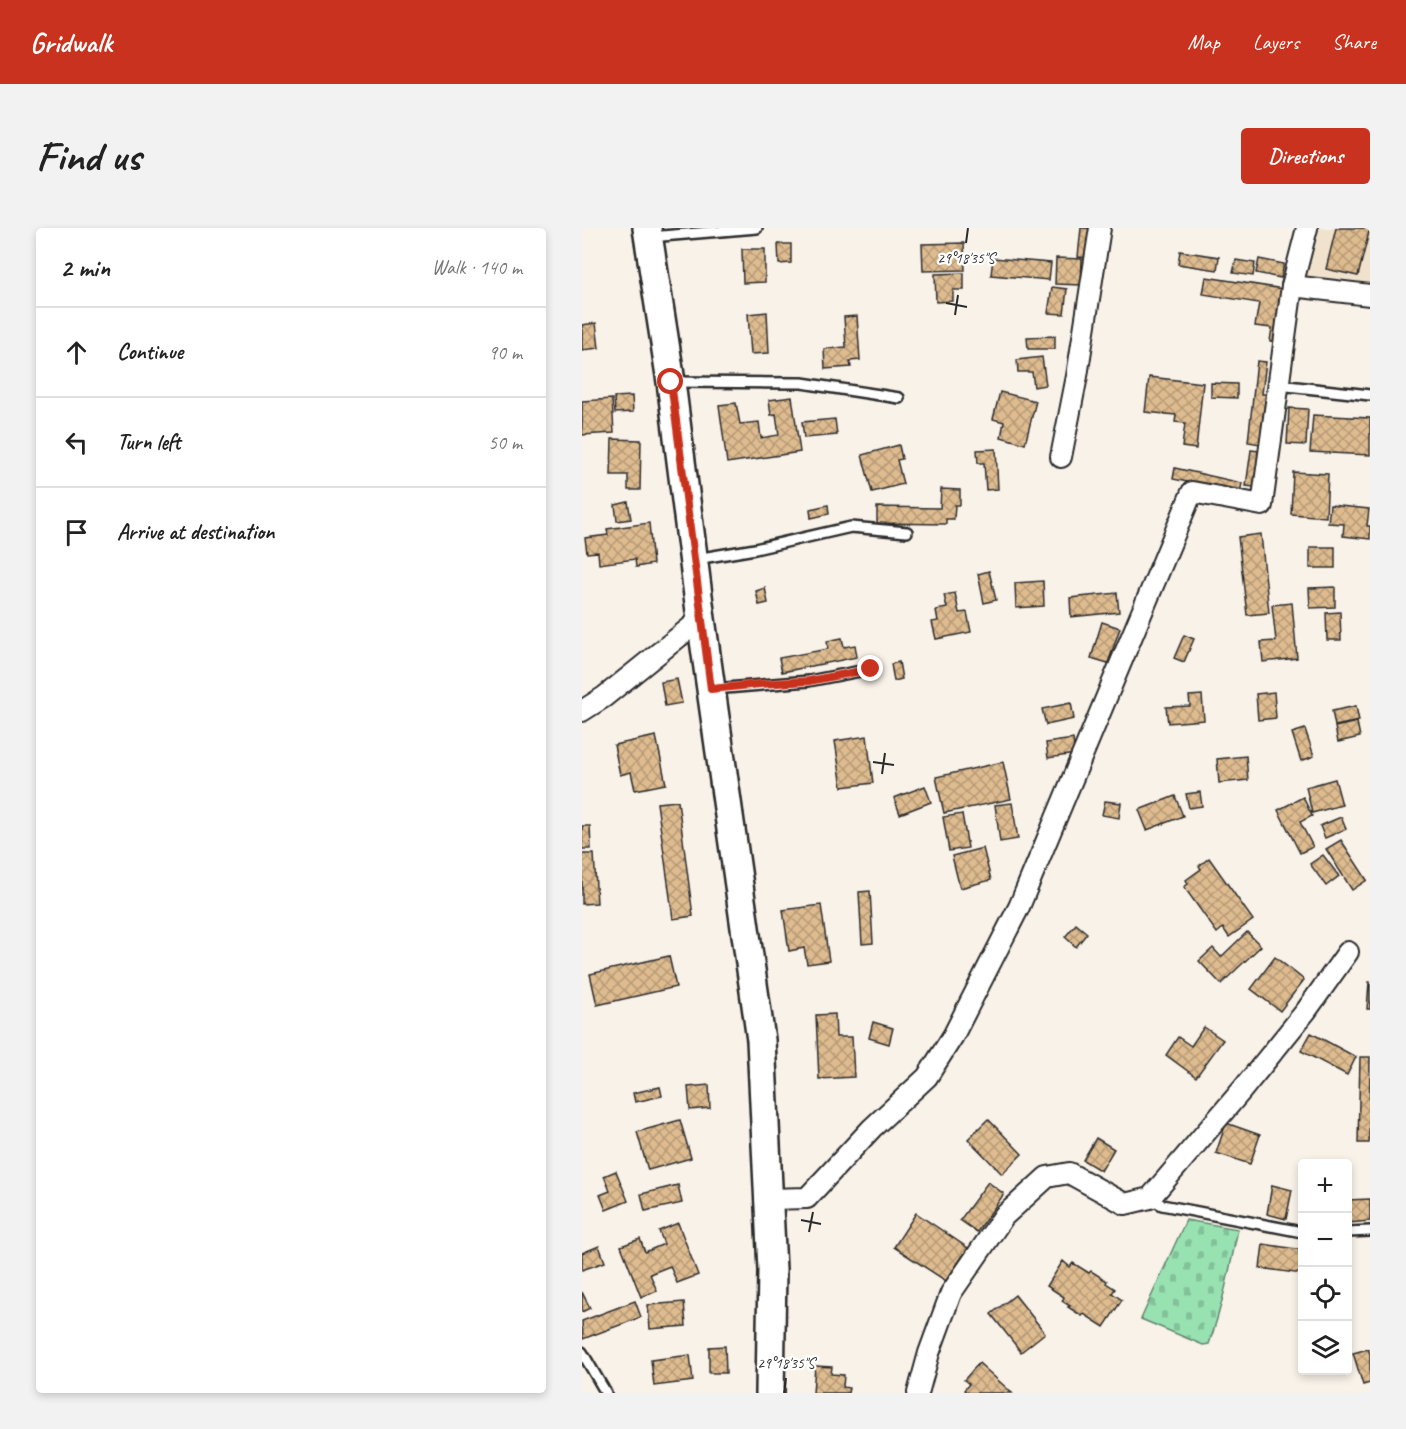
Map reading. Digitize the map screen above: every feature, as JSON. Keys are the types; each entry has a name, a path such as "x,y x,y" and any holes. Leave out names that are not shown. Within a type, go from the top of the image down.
{"main road":[{"path":"647,233 671,382 701,619 761,1040 772,1270 770,1393"}],"street":[{"path":"1061,457 1077,376 1100,228"},
{"path":"770,1199 807,1198 872,1128 927,1077 953,1036 1019,907 1192,492 1262,505 1292,286 1308,228"},
{"path":"1292,286 1370,296"},
{"path":"582,711 604,697 701,619"},
{"path":"918,1393 929,1353 951,1293 1004,1216 1047,1177 1069,1173 1125,1204 1150,1198 1306,1011 1347,952"}],"lane":[{"path":"647,233 757,228"},
{"path":"671,382 802,383 898,398"},
{"path":"1278,385 1370,395"},
{"path":"694,560 852,527 907,532"},
{"path":"711,689 809,681 871,669"},
{"path":"1150,1198 1162,1205 1298,1231"},
{"path":"1352,1232 1370,1232"},
{"path":"582,1352 606,1393"}],"shaded area":[{"path":"1314,228 1370,228 1370,286 1302,275"}],"green space":[{"path":"1186,1220 1238,1229 1214,1330 1209,1344 1203,1345 1141,1319"}],"building":[{"path":"1081,228 1092,228 1089,258 1078,257"},
{"path":"1336,228 1370,228 1358,276 1326,269"},
{"path":"964,243 965,270 923,271 922,244"},
{"path":"778,244 791,244 791,263 779,264"},
{"path":"742,249 765,249 765,282 743,283"},
{"path":"1180,251 1219,257 1217,270 1178,264"},
{"path":"993,258 1051,263 1049,280 991,275"},
{"path":"1056,258 1082,259 1081,285 1055,284"},
{"path":"1259,259 1284,264 1281,278 1256,273"},
{"path":"1236,260 1255,263 1253,276 1233,273"},
{"path":"964,273 964,290 953,290 953,301 936,302 935,274"},
{"path":"1206,277 1283,289 1275,342 1270,341 1272,328 1255,326 1259,303 1203,294"},
{"path":"1052,287 1067,289 1064,314 1048,313"},
{"path":"767,312 769,353 751,354 748,314"},
{"path":"857,316 860,360 850,361 851,367 825,369 824,349 846,347 844,317"},
{"path":"596,323 599,348 582,350 582,325"},
{"path":"1055,336 1055,349 1028,349 1027,337"},
{"path":"1042,357 1046,385 1034,387 1032,372 1018,372 1017,360"},
{"path":"1257,361 1266,362 1262,394 1266,394 1260,444 1248,442"},
{"path":"1149,377 1203,383 1196,449 1182,447 1185,423 1175,422 1176,415 1145,412"},
{"path":"1211,383 1237,384 1237,398 1211,397"},
{"path":"1000,392 1036,401 1025,444 1001,437 1004,422 993,419"},
{"path":"632,396 633,412 615,413 614,397"},
{"path":"792,397 800,452 727,463 719,405 736,403 740,424 759,422 761,438 779,435 776,414 771,415 769,400"},
{"path":"612,399 614,433 582,435 582,401"},
{"path":"1289,408 1308,409 1306,445 1287,444"},
{"path":"1313,415 1370,418 1370,455 1310,452"},
{"path":"835,419 837,435 804,438 802,422"},
{"path":"612,439 641,440 640,490 628,490 628,475 611,475"},
{"path":"899,445 902,459 897,460 903,484 872,492 862,455"},
{"path":"996,449 998,489 986,490 984,463 978,463 977,450"},
{"path":"1251,450 1259,451 1254,487 1246,486"},
{"path":"1175,468 1242,483 1240,493 1173,479"},
{"path":"1293,472 1328,474 1326,517 1291,514"},
{"path":"941,489 960,490 960,505 955,505 954,519 946,519 946,524 877,523 877,507 940,508"},
{"path":"628,502 631,519 617,521 615,505"},
{"path":"828,505 829,514 811,518 810,509"},
{"path":"1330,505 1369,509 1367,526 1370,526 1370,539 1343,536 1344,524 1328,523"},
{"path":"649,523 653,564 636,567 635,559 599,564 598,552 587,553 585,538 608,535 607,529"},
{"path":"1261,534 1269,613 1247,615 1238,537"},
{"path":"1310,547 1335,547 1335,568 1310,568"},
{"path":"989,571 996,600 984,603 978,574"},
{"path":"1043,581 1044,606 1016,608 1015,583"},
{"path":"1335,587 1335,607 1310,608 1309,588"},
{"path":"765,588 768,603 759,605 756,591"},
{"path":"955,593 959,613 967,612 971,632 936,639 932,622 938,621 936,610 947,608 944,595"},
{"path":"1117,593 1119,612 1071,617 1070,598"},
{"path":"1292,603 1297,658 1263,662 1261,642 1276,641 1272,605"},
{"path":"1340,612 1341,640 1327,640 1326,613"},
{"path":"1102,622 1120,628 1108,663 1091,658"},
{"path":"1184,635 1194,639 1184,662 1174,658"},
{"path":"842,638 844,647 855,645 857,657 782,672 779,658 828,649 827,641"},
{"path":"899,662 902,679 894,681 891,664"},
{"path":"677,679 682,703 665,706 661,682"},
{"path":"1274,692 1276,718 1258,720 1256,694"},
{"path":"1202,695 1204,720 1168,723 1166,707 1190,706 1189,696"},
{"path":"1071,703 1074,719 1046,725 1042,709"},
{"path":"1356,706 1359,721 1335,726 1332,711"},
{"path":"1357,722 1360,737 1338,742 1335,727"},
{"path":"1305,729 1314,756 1301,761 1292,733"},
{"path":"656,736 666,784 635,790 631,772 620,775 614,745"},
{"path":"867,736 873,783 842,787 835,741"},
{"path":"1073,739 1075,754 1048,758 1046,743"},
{"path":"1246,756 1248,780 1219,783 1217,759"},
{"path":"1003,762 1011,799 944,813 936,777"},
{"path":"1335,779 1342,805 1312,813 1306,787"},
{"path":"925,786 931,802 900,814 894,798"},
{"path":"1200,792 1202,806 1189,808 1186,794"},
{"path":"1175,796 1183,816 1147,830 1139,810"},
{"path":"1303,797 1312,816 1300,822 1313,847 1300,853 1278,810"},
{"path":"678,801 693,916 673,919 657,803"},
{"path":"1105,801 1121,803 1119,818 1102,815"},
{"path":"1012,803 1018,839 1000,842 995,805"},
{"path":"962,814 968,848 949,851 943,817"},
{"path":"1341,817 1346,829 1325,838 1320,826"},
{"path":"582,826 590,826 591,849 582,849"},
{"path":"1341,840 1367,880 1352,890 1326,849"},
{"path":"983,848 991,880 960,888 952,856"},
{"path":"582,854 594,854 597,903 582,904"},
{"path":"1323,855 1339,876 1326,886 1310,864"},
{"path":"1209,858 1253,920 1229,937 1223,928 1217,933 1184,887 1188,884 1186,880 1201,869 1199,866"},
{"path":"870,891 873,943 862,944 859,892"},
{"path":"821,905 829,961 807,964 804,948 789,951 783,910"},
{"path":"1076,924 1087,933 1076,947 1065,937"},
{"path":"1247,932 1261,946 1221,984 1199,961 1213,948 1221,957"},
{"path":"669,956 676,987 597,1005 590,974"},
{"path":"1275,957 1304,980 1280,1011 1251,989"},
{"path":"1369,982 1370,1009 1367,1009"},
{"path":"835,1014 836,1037 852,1037 854,1077 819,1079 816,1015"},
{"path":"873,1022 893,1028 889,1044 869,1038"},
{"path":"1204,1027 1223,1040 1196,1077 1166,1055 1178,1037 1191,1046"},
{"path":"1311,1033 1356,1057 1347,1075 1301,1051"},
{"path":"1360,1057 1370,1057 1369,1143 1358,1143"},
{"path":"709,1085 710,1108 690,1110 688,1087"},
{"path":"660,1087 662,1096 635,1102 633,1093"},
{"path":"988,1119 1022,1154 1002,1174 968,1139"},
{"path":"680,1120 691,1158 648,1170 637,1132"},
{"path":"1226,1123 1260,1135 1250,1164 1216,1153"},
{"path":"1096,1138 1114,1149 1101,1171 1083,1160"},
{"path":"616,1171 628,1201 606,1210 600,1195 610,1191 604,1176"},
{"path":"988,1182 1004,1194 977,1232 960,1220"},
{"path":"678,1185 682,1203 645,1211 641,1194"},
{"path":"1272,1185 1292,1190 1286,1219 1267,1214"},
{"path":"1370,1199 1370,1221 1352,1223 1352,1200"},
{"path":"916,1213 968,1248 946,1281 894,1247"},
{"path":"678,1223 698,1275 677,1283 670,1266 650,1274 657,1291 641,1297 621,1246 640,1239 645,1252 664,1244 659,1231"},
{"path":"1263,1244 1298,1249 1298,1273 1260,1268"},
{"path":"599,1246 605,1262 582,1270 582,1253"},
{"path":"1063,1261 1070,1267 1073,1263 1107,1281 1106,1283 1115,1289 1112,1293 1122,1300 1104,1327 1068,1307 1070,1306 1062,1301 1064,1297 1047,1286"},
{"path":"582,1292 590,1308 582,1312"},
{"path":"1015,1295 1045,1333 1021,1352 991,1314"},
{"path":"635,1301 641,1317 583,1339 582,1321"},
{"path":"684,1302 686,1326 650,1329 648,1305"},
{"path":"725,1346 726,1373 709,1373 709,1347"},
{"path":"1368,1349 1370,1383 1363,1385 1353,1353"},
{"path":"690,1355 693,1381 654,1386 651,1360"},
{"path":"979,1363 1012,1393 968,1393 964,1390 969,1384 964,1380"},
{"path":"815,1366 832,1367 831,1374 844,1375 843,1387 849,1388 848,1393 813,1393"}],"route":[{"path":"671,382 711,689 809,681 871,669"}]}
